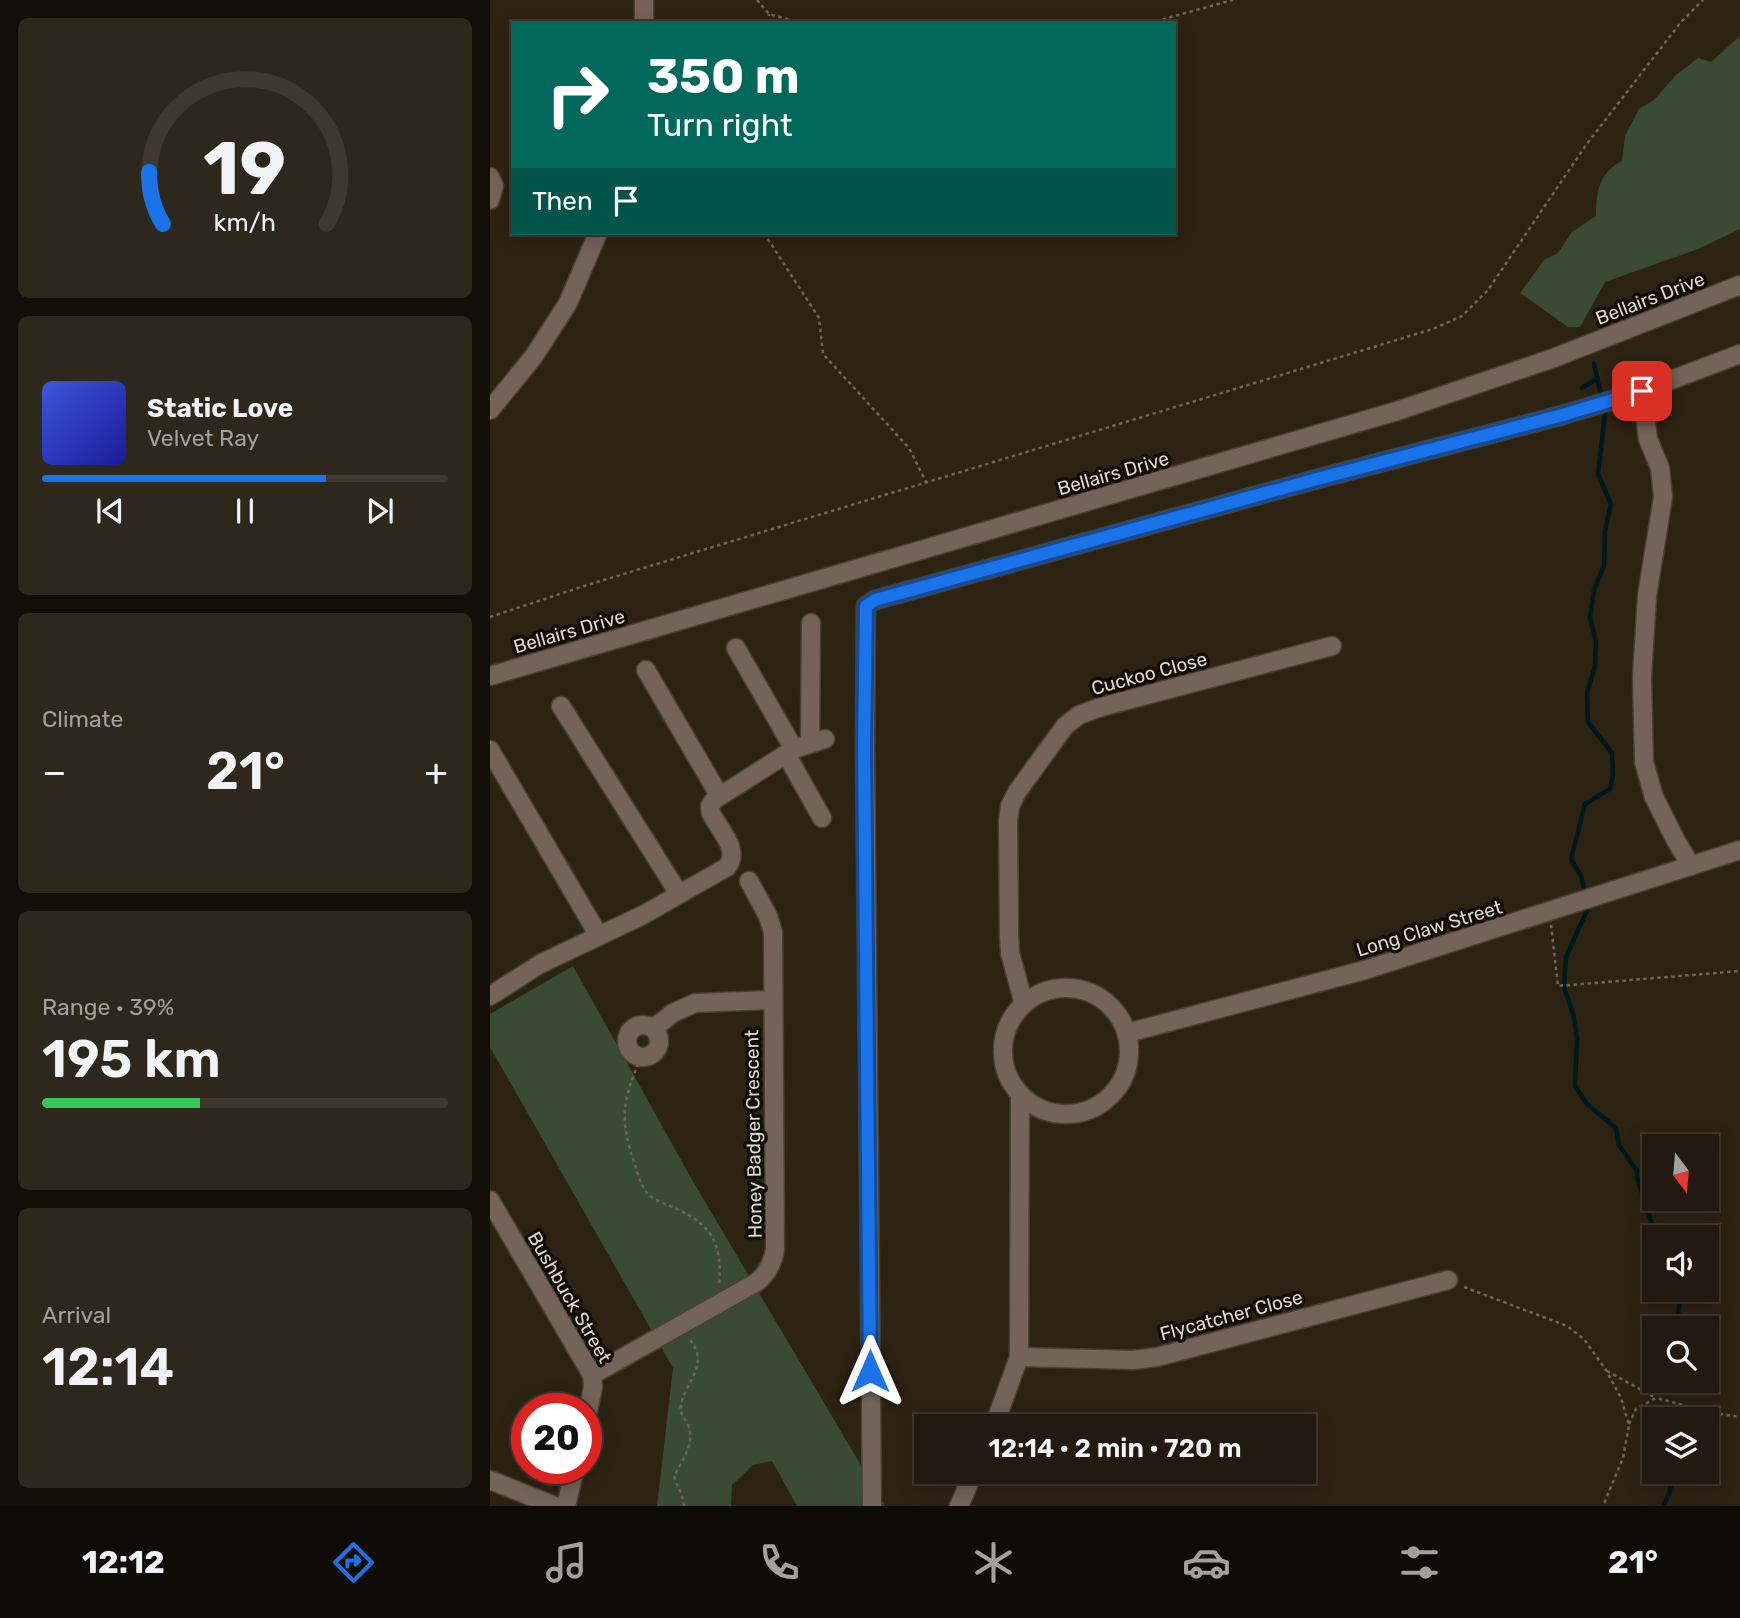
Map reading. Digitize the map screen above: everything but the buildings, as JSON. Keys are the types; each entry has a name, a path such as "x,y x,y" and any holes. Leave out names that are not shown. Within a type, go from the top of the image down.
{"street":[{"path":"644,0 644,21"},
{"path":"490,177 494,186 490,201"},
{"path":"490,410 534,356 568,303 597,235"},
{"name":"Bellairs Drive","path":"490,676 1385,415 1551,359 1740,285"},
{"path":"872,1506 864,744 866,606 875,600 1563,415 1642,391 1740,354"},
{"path":"1642,391 1648,439 1660,468 1663,497 1647,596 1642,677 1644,762 1654,797 1691,866"},
{"path":"811,623 804,746 822,818"},
{"name":"Cuckoo Close","path":"1024,1004 1010,953 1009,814 1017,792 1065,726 1079,715 1101,707 1332,646"},
{"path":"736,648 804,746"},
{"path":"646,670 719,795"},
{"path":"561,706 679,894"},
{"path":"490,996 540,964 599,936 727,867 732,861 733,851 710,810 712,803 719,795 804,746"},
{"path":"490,750 599,936"},
{"name":"Long Claw Street","path":"1127,1033 1366,970 1740,850"},
{"name":"Honey Badger Crescent","path":"592,1375 762,1278 774,1254 771,925 749,881"},
{"path":"1063,988 1084,990 1103,999 1118,1014 1127,1033 1130,1054 1125,1074 1114,1092 1098,1105 1078,1112 1057,1113 1037,1106 1020,1094 1010,1080 1003,1048 1006,1031 1013,1016 1024,1004 1042,992 1063,988"},
{"path":"654,1028 673,1013 695,1003 772,1000"},
{"path":"644,1024 654,1028 659,1037 658,1048 651,1055 641,1057 631,1052 626,1042 633,1027 644,1024"},
{"path":"998,1414 1019,1357 1020,1094"},
{"name":"Bushbuck Street","path":"490,1200 592,1375 592,1393"},
{"name":"Flycatcher Close","path":"1019,1357 1133,1360 1157,1357 1448,1280"},
{"path":"490,1480 555,1506"},
{"path":"566,1506 571,1484"},
{"path":"959,1506 969,1484"}],"path":[{"path":"757,0 769,14 795,21"},
{"path":"1156,21 1233,0"},
{"path":"490,617 584,586 1433,329 1462,316 1488,290 1586,145 1681,22 1703,0"},
{"path":"768,21 769,14"},
{"path":"765,235 819,318 823,354 909,448 926,482"},
{"path":"1555,910 1558,986 1740,971"},
{"path":"641,1057 625,1094 624,1125 627,1141 647,1192 695,1218 711,1236 718,1248 721,1262 718,1284 725,1299"},
{"path":"1448,1280 1567,1326 1584,1339 1606,1370 1621,1398 1629,1424"},
{"path":"678,1325 698,1352 698,1363 681,1402 680,1414 688,1426 691,1440 674,1476 683,1493 684,1506"},
{"path":"1606,1370 1656,1398 1740,1417"},
{"path":"1603,1506 1623,1458 1629,1424 1636,1409 1656,1398"}],"green space":[{"path":"1740,36 1740,229 1698,249 1605,282 1580,327 1568,327 1520,293 1544,260 1558,253 1572,232 1596,216 1600,184 1608,171 1622,161 1625,136 1639,109 1654,100 1676,75 1698,58 1711,62"},
{"path":"573,966 691,1178 885,1506 797,1506 772,1461 753,1465 732,1485 731,1506 657,1506 673,1368 490,1047 490,1014"}],"waterway":[{"path":"1594,364 1602,399"},
{"path":"1582,388 1598,378"},
{"path":"1585,894 1581,876 1571,859 1585,804 1610,789 1613,775 1612,753 1588,722 1587,693 1595,666 1596,641 1590,618 1594,590 1604,566 1605,531 1611,504 1598,474 1605,413"},
{"path":"1564,984 1566,957 1588,908 1587,902"},
{"path":"1564,987 1574,1017 1577,1039 1575,1086 1587,1104 1616,1128 1619,1145 1637,1171 1652,1225"},
{"path":"1680,1302 1680,1316"},
{"path":"1663,1506 1671,1484"}],"route":[{"path":"870,1371 864,744 866,606 875,600 1563,415 1642,391"}]}
